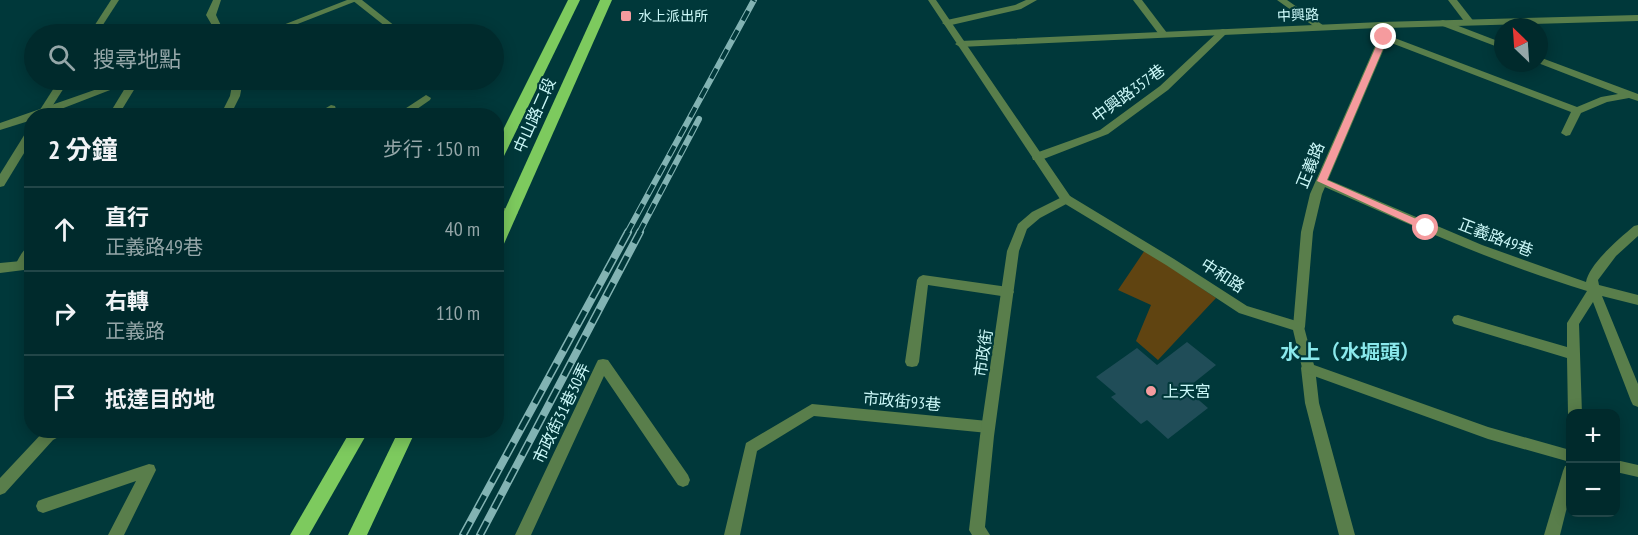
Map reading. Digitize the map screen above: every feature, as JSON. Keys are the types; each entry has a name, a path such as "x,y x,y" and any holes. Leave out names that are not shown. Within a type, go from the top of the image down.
{"main road":[{"name":"中山路二段","path":"504,142 574,0"},
{"name":"中山路二段","path":"504,230 606,0"},
{"path":"299,535 356,438"},
{"path":"357,535 404,438"}],"street":[{"path":"100,24 116,0"},
{"path":"216,24 211,15 217,0"},
{"path":"292,24 356,0 387,24"},
{"name":"中和路","path":"933,0 960,44 1066,199 1170,262 1243,310 1299,327"},
{"path":"947,23 1018,7 1033,0"},
{"path":"1137,0 1164,35"},
{"path":"1281,0 1322,27"},
{"path":"1452,0 1470,23"},
{"name":"中興路","path":"960,44 1322,27 1638,18"},
{"path":"1443,23 1494,43"},
{"path":"1381,25 1384,37 1578,111"},
{"name":"中興路357巷","path":"1037,157 1104,132 1164,88 1223,32"},
{"name":"正義路","path":"1299,327 1299,305 1307,232 1322,181 1384,37"},
{"path":"1548,63 1634,96"},
{"path":"45,108 57,90"},
{"path":"56,108 105,90"},
{"path":"117,108 127,90"},
{"path":"229,108 236,90"},
{"path":"1566,133 1578,111 1605,99 1634,96"},
{"path":"411,108 426,98"},
{"path":"0,128 24,119"},
{"path":"0,183 24,144"},
{"name":"正義路49巷","path":"1322,181 1485,252 1594,290 1638,300"},
{"name":"市政街","path":"977,533 988,427 1013,251 1022,226 1036,214 1066,199"},
{"path":"504,212 512,213"},
{"path":"1638,229 1612,252 1592,279 1594,290 1638,401"},
{"path":"0,268 24,264"},
{"path":"912,362 923,280 1008,292"},
{"path":"1575,409 1573,323 1594,290"},
{"path":"1458,320 1575,355"},
{"path":"1299,327 1308,368 1312,404 1347,535"},
{"name":"市政街31巷30弄","path":"523,535 603,364 683,480"},
{"path":"1308,368 1488,433 1566,455"},
{"name":"市政街93巷","path":"732,535 751,447 812,410 988,427"},
{"path":"0,488 46,438"},
{"path":"1620,467 1638,471"},
{"path":"43,506 149,470 116,535"},
{"path":"1551,535 1566,484"}],"shaded area":[{"path":"1145,250 1216,298 1158,360 1136,341 1151,305 1118,290"}],"building":[{"name":"上天宮","path":"1187,342 1216,365 1186,389 1208,408 1168,439 1147,420 1141,424 1111,397 1116,394 1096,377 1137,348 1157,365"}],"railway":[{"path":"627,233 754,0"},
{"path":"639,233 699,119"},
{"path":"463,535 628,232"},
{"path":"480,535 640,232"}],"place":[{"name":"水上派出所","path":"626,16"},
{"name":"上天宮","path":"1151,391"}],"district":[{"name":"水上（水堀頭）","path":"1350,352"}],"route":[{"path":"1384,37 1322,181 1426,228"}]}
